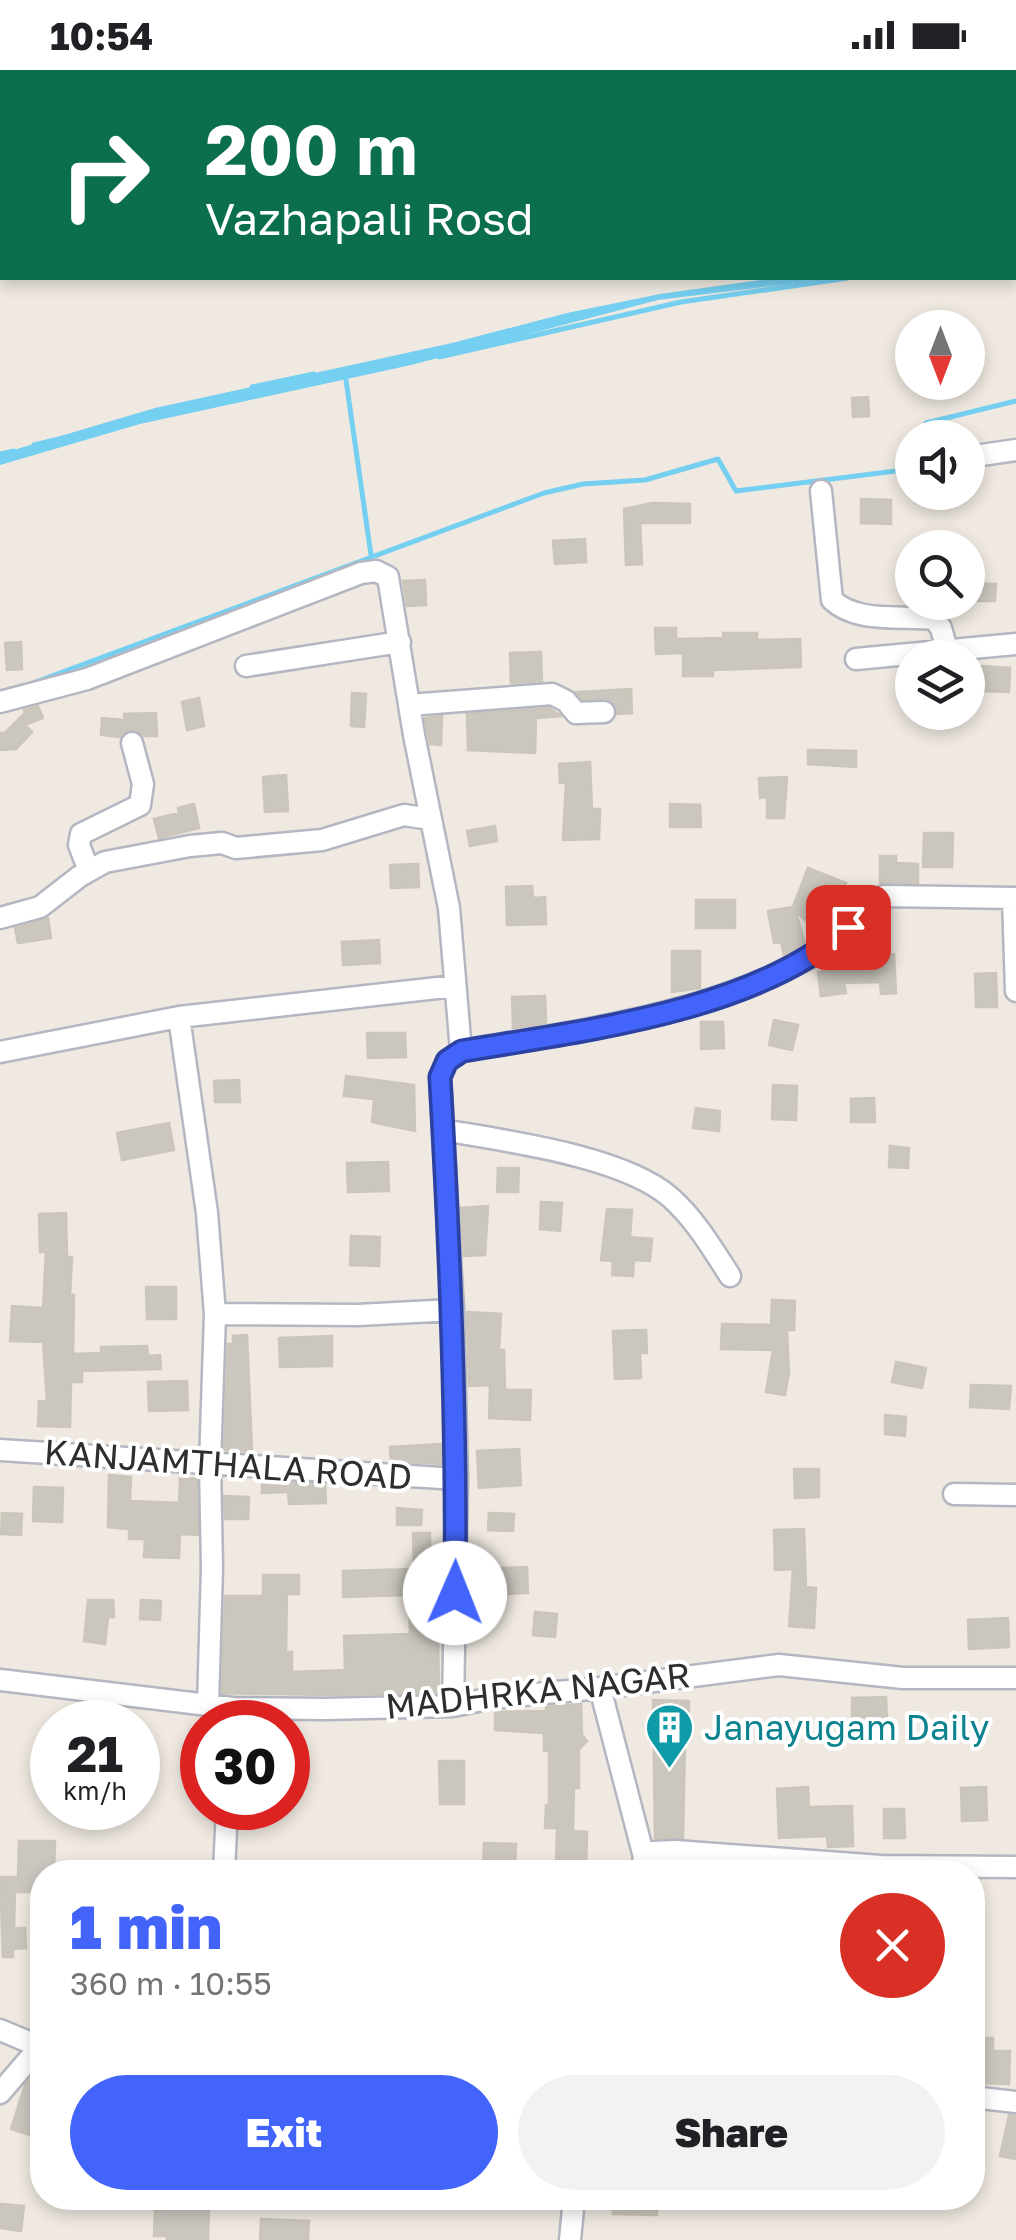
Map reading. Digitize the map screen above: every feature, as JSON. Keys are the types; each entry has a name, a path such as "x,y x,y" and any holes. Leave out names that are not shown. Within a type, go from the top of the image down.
{"street":[{"path":"985,455 1016,450"},
{"path":"821,491 832,600 844,610 859,614 934,620 944,640"},
{"path":"0,702 86,679 361,573 376,572 388,577 449,908 462,1051"},
{"path":"246,666 400,642"},
{"path":"985,647 1016,644"},
{"path":"856,659 895,655"},
{"path":"410,706 491,696 552,694 576,712 604,712"},
{"path":"89,871 80,845 81,834 140,805 143,784 132,744"},
{"path":"0,918 40,907 105,862 190,846 222,843 236,848 313,840 404,815 430,819"},
{"path":"453,1706 457,1480 453,1310 440,1077 447,1061 462,1051 619,1024 752,987 825,949 884,896 1015,898 1016,991"},
{"path":"0,1052 180,1017 456,986"},
{"path":"180,1017 216,1314 208,1700"},
{"path":"443,1130 513,1142 635,1174 670,1197 704,1234 730,1276"},
{"path":"216,1314 453,1310"},
{"name":"KANJAMTHALA ROAD","path":"0,1450 457,1480"},
{"path":"954,1494 1016,1496"},
{"name":"MADHRKA NAGAR","path":"310,1712 453,1706 492,1698 779,1665 903,1678 1016,1678"},
{"name":"MADHRKA NAGAR","path":"0,1680 180,1702"},
{"path":"600,1688 642,1860"},
{"path":"225,1860 226,1830"},
{"path":"647,1860 653,1852 676,1851 799,1860"},
{"path":"985,1867 1016,1867"},
{"path":"0,2030 30,2040"},
{"path":"0,2093 30,2059"},
{"path":"985,2098 1016,2102"},
{"path":"570,2240 573,2210"}],"water":[{"path":"760,280 822,280 658,300 411,365 140,424 0,465 0,454 155,408 660,294"}],"building":[{"path":"868,397 869,416 853,417 852,398"},
{"path":"861,499 891,500 891,524 861,523"},
{"path":"652,503 690,504 690,523 640,523 642,564 626,565 624,509"},
{"path":"585,539 586,562 555,564 553,541"},
{"path":"425,580 426,605 407,606 403,581"},
{"path":"985,584 996,584 995,601 985,601"},
{"path":"655,628 676,628 676,639 757,633 757,640 800,639 801,667 713,670 713,676 683,676 683,653 656,654"},
{"path":"21,642 22,669 7,670 5,643"},
{"path":"541,652 542,681 511,683 510,653"},
{"path":"985,666 1010,668 1009,692 985,691"},
{"path":"631,689 632,713 617,714 611,700 582,699 576,692"},
{"path":"352,693 366,694 364,727 351,726"},
{"path":"199,698 204,726 187,730 182,702"},
{"path":"38,706 43,718 25,725 32,732 16,749 0,750 0,733 5,733 24,710"},
{"path":"549,708 561,716 536,718 535,753 468,750 467,714"},
{"path":"156,713 157,736 144,736 135,730 120,737 101,735 102,718 125,720 124,714"},
{"path":"442,716 441,745 430,744 425,718"},
{"path":"808,750 856,751 856,767 808,764"},
{"path":"590,762 592,809 600,809 599,839 563,840 566,783 560,783 559,764"},
{"path":"286,775 288,811 265,812 263,777"},
{"path":"787,777 784,818 767,818 767,797 760,798 759,778"},
{"path":"194,804 199,828 159,838 154,819 179,813 178,808"},
{"path":"670,804 700,805 701,827 670,827"},
{"path":"495,826 497,841 470,846 467,831"},
{"path":"924,833 953,833 952,867 923,867"},
{"path":"880,856 896,856 896,863 918,864 918,883 880,883"},
{"path":"418,864 419,887 391,888 390,865"},
{"path":"808,868 846,883 834,911 841,917 822,934 796,912 805,944 784,955 781,942 774,943 768,911 793,907"},
{"path":"532,886 533,898 545,897 546,924 507,925 506,887"},
{"path":"696,900 735,900 735,928 696,928"},
{"path":"48,918 51,938 18,943 15,928"},
{"path":"379,940 380,963 343,965 342,942"},
{"path":"672,951 700,951 700,988 672,992"},
{"path":"894,954 896,993 881,994 880,982 844,983 846,993 821,996 818,972 863,966 862,956"},
{"path":"996,973 997,1007 976,1007 975,974"},
{"path":"545,996 546,1023 513,1028 512,997"},
{"path":"774,1020 798,1025 792,1050 769,1045"},
{"path":"701,1022 723,1022 724,1048 701,1049"},
{"path":"367,1033 405,1033 406,1057 368,1058"},
{"path":"346,1076 414,1085 415,1131 372,1122 374,1099 344,1096"},
{"path":"239,1080 240,1102 215,1102 214,1081"},
{"path":"773,1085 797,1086 796,1120 772,1119"},
{"path":"874,1098 875,1122 851,1122 851,1099"},
{"path":"696,1108 720,1111 719,1131 693,1128"},
{"path":"169,1123 174,1150 122,1160 117,1133"},
{"path":"890,1146 909,1148 908,1168 889,1167"},
{"path":"388,1162 389,1191 348,1192 347,1163"},
{"path":"498,1168 519,1168 518,1192 497,1192"},
{"path":"541,1202 562,1203 560,1231 540,1229"},
{"path":"488,1206 485,1255 464,1256 461,1208"},
{"path":"607,1209 632,1210 630,1237 652,1239 650,1261 634,1260 633,1276 612,1275 613,1261 601,1260"},
{"path":"66,1213 67,1257 72,1257 70,1295 74,1295 73,1354 101,1353 101,1347 147,1346 148,1356 160,1355 161,1369 82,1371 82,1382 71,1382 70,1427 38,1426 39,1401 47,1402 43,1342 10,1341 12,1306 43,1308 46,1252 40,1252 39,1214"},
{"path":"351,1236 380,1237 379,1266 350,1265"},
{"path":"146,1287 176,1287 176,1319 147,1319"},
{"path":"772,1300 795,1301 794,1330 787,1330 789,1372 785,1395 766,1392 773,1350 721,1349 722,1324 771,1325"},
{"path":"467,1312 501,1314 499,1350 504,1350 505,1390 531,1390 530,1420 489,1418 490,1385 469,1386"},
{"path":"646,1330 647,1353 640,1353 641,1378 615,1379 613,1331"},
{"path":"247,1335 252,1452 224,1450 228,1344 233,1344 233,1336"},
{"path":"332,1336 332,1366 280,1367 279,1338"},
{"path":"896,1362 926,1368 922,1388 892,1382"},
{"path":"187,1381 188,1410 149,1411 148,1382"},
{"path":"971,1385 1011,1386 1009,1409 970,1407"},
{"path":"885,1415 906,1417 905,1436 885,1434"},
{"path":"441,1444 442,1464 391,1461 390,1447"},
{"path":"519,1449 521,1485 479,1488 477,1451"},
{"path":"794,1469 819,1469 819,1497 795,1498"},
{"path":"109,1475 131,1477 130,1501 179,1503 180,1478 197,1479 198,1535 180,1534 179,1558 144,1557 145,1539 129,1539 129,1529 108,1527"},
{"path":"262,1480 325,1484 326,1503 289,1504 288,1492 262,1493"},
{"path":"34,1487 63,1488 62,1522 33,1521"},
{"path":"224,1496 249,1497 248,1519 225,1519"},
{"path":"397,1508 422,1510 421,1525 397,1525"},
{"path":"2,1513 22,1514 21,1535 1,1534"},
{"path":"489,1513 514,1514 513,1531 488,1530"},
{"path":"804,1529 806,1587 816,1588 814,1628 789,1626 793,1569 775,1570 774,1530"},
{"path":"413,1533 430,1533 430,1568 437,1568 439,1693 222,1693 225,1596 263,1596 263,1575 299,1575 299,1594 287,1594 286,1652 292,1652 292,1672 345,1670 344,1636 410,1634 409,1595 343,1597 343,1571 414,1569"},
{"path":"527,1567 528,1593 503,1594 501,1568"},
{"path":"88,1600 113,1600 114,1617 108,1617 105,1644 84,1641"},
{"path":"141,1600 161,1601 160,1620 140,1619"},
{"path":"535,1612 557,1614 555,1637 533,1635"},
{"path":"1008,1618 1009,1647 969,1649 968,1620"},
{"path":"886,1697 887,1718 852,1718 852,1698"},
{"path":"653,1700 689,1701 683,1838 655,1838"},
{"path":"581,1704 582,1735 587,1741 579,1749 573,1831 587,1832 586,1860 556,1860 557,1828 545,1828 549,1751 544,1751 544,1733 495,1730 495,1712 546,1711 546,1707"},
{"path":"439,1761 464,1761 464,1804 440,1804"},
{"path":"808,1787 809,1807 852,1806 853,1846 828,1847 827,1836 779,1838 777,1789"},
{"path":"986,1787 987,1820 962,1821 961,1788"},
{"path":"884,1809 904,1809 905,1838 884,1838"},
{"path":"19,1841 55,1841 54,1860 30,1860 30,1892 15,1892 14,1928 25,1928 26,1948 13,1949 13,1957 3,1957 0,1877 18,1877"},
{"path":"484,1843 516,1844 515,1860 483,1860"},
{"path":"985,2038 993,2038 993,2051 1010,2051 1009,2084 985,2083"},
{"path":"30,2079 30,2135 11,2129"},
{"path":"1009,2115 1016,2116 1016,2159 1000,2156"},
{"path":"0,2204 24,2206 21,2231 0,2228"},
{"path":"155,2210 209,2210 208,2240 167,2240 167,2236 154,2236"},
{"path":"613,2210 657,2210 657,2215 613,2214"},
{"path":"261,2219 309,2221 308,2240 260,2240"}],"waterway":[{"path":"439,357 681,302 834,280"},
{"path":"345,373 371,555"},
{"path":"252,387 314,374"},
{"path":"938,420 1016,401"},
{"path":"34,445 67,437"},
{"path":"0,454 14,451"},
{"path":"25,686 544,493 583,484 645,480 718,459 736,491 895,471"}],"place":[{"name":"Janayugam Daily","path":"669,1770"}],"route":[{"path":"455,1593 453,1310 440,1077 447,1061 462,1051 619,1024 752,987 825,949 848,927"}]}
